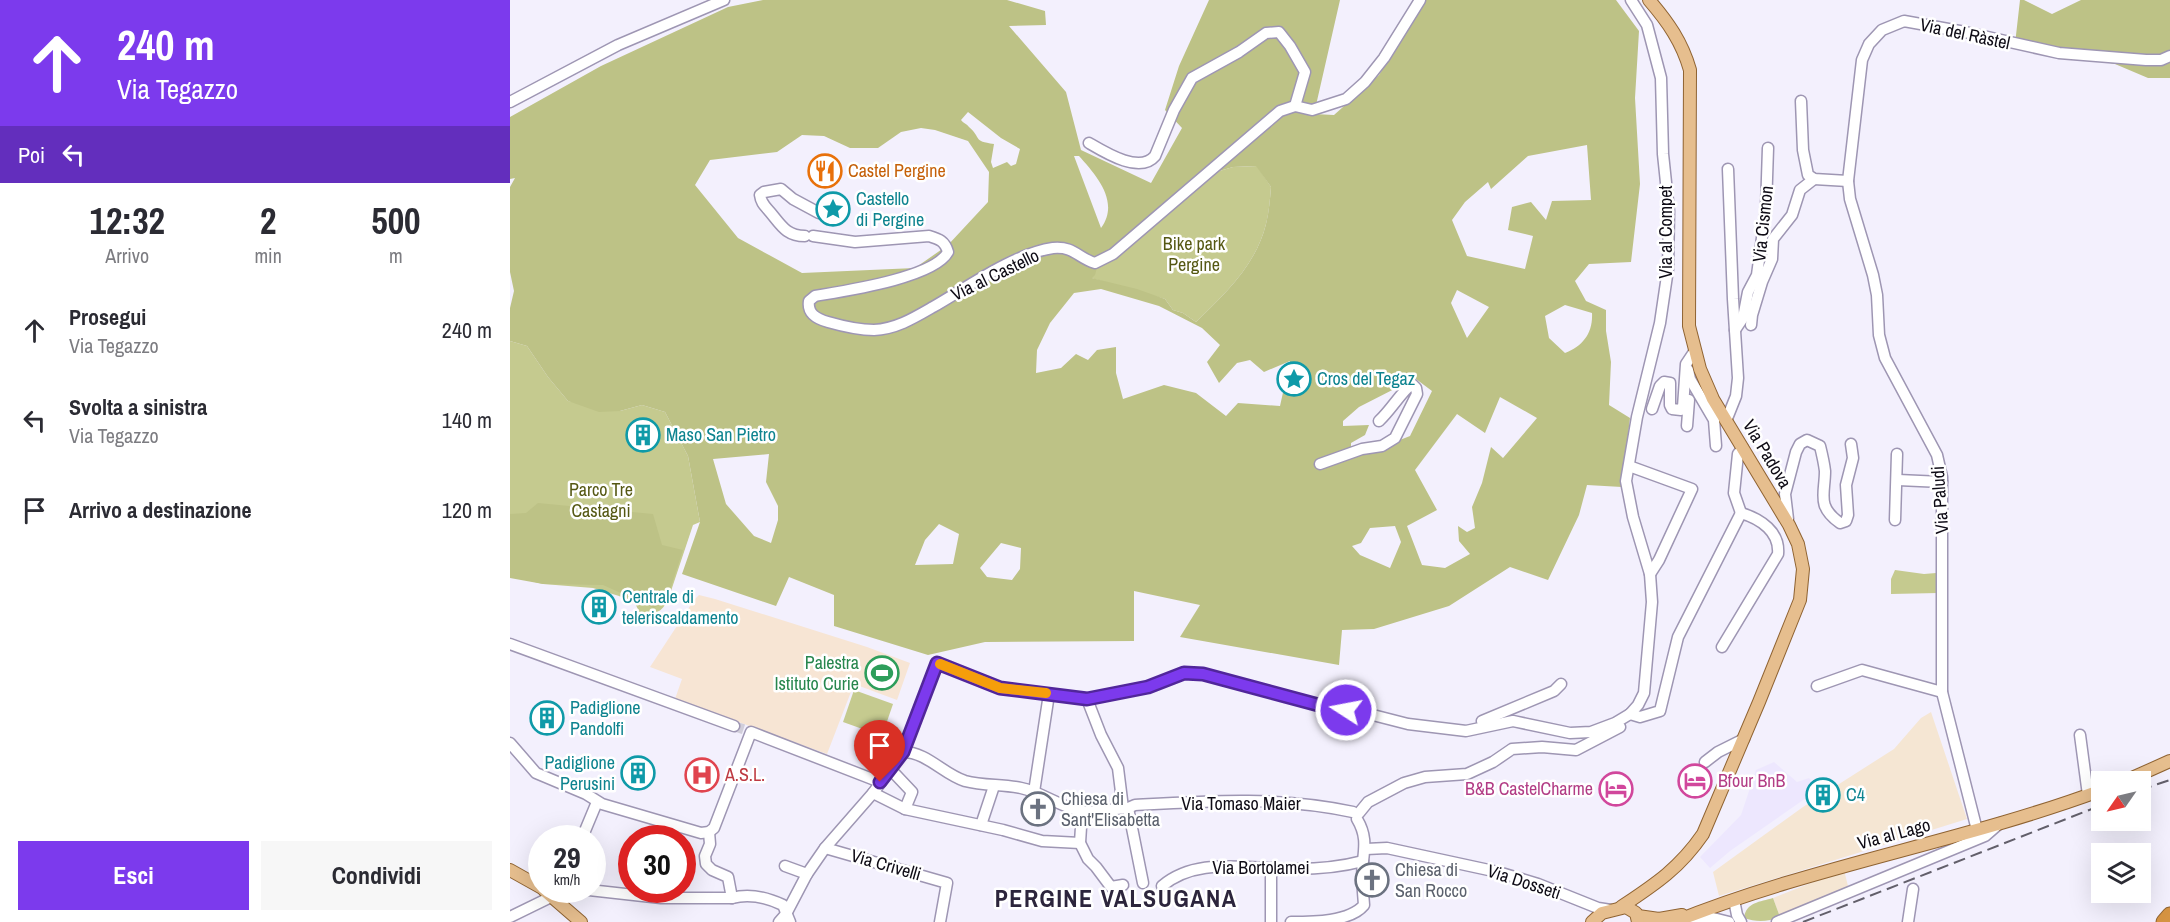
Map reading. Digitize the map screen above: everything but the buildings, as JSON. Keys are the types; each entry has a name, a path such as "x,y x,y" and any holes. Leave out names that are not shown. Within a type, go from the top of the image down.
{"highway":[{"path":"2164,922 2170,915"}],"main road":[{"name":"Via Padova","path":"1591,922 1598,916 1642,894 1674,870 1692,851 1703,834 1800,600 1803,569 1798,544 1789,525 1705,383 1694,352 1689,326 1690,70 1684,49 1670,24 1650,0"},
{"path":"2149,771 2170,761"},
{"path":"2151,773 2170,769"},
{"name":"Via al Lago","path":"1695,913 1868,859 1977,830 2091,794"},
{"path":"510,870 528,879"},
{"path":"1637,916 1642,894"},
{"path":"562,903 581,922"},
{"path":"1616,909 1630,908 1637,916 1659,919 1695,913"},
{"path":"1676,921 1695,913"}],"street":[{"path":"510,102 618,45 724,0"},
{"name":"Via al Castello","path":"819,213 793,199 781,189 762,192 760,197 761,202 784,230 792,234 812,234 855,242 929,236 944,243 948,252 944,259 929,268 908,276 815,296 808,304 813,316 829,322 873,330 893,327 913,319 1020,258 1052,248 1066,248 1092,263 1100,261 1113,254 1280,111 1295,106 1312,110 1346,99 1365,82 1384,58 1420,0"},
{"name":"Via al Compet","path":"1630,714 1644,693 1652,602 1650,574 1633,517 1626,481 1637,417 1660,323 1668,269 1669,211 1663,154 1661,78 1647,25 1631,0"},
{"name":"Via del Ràstel","path":"1848,180 1862,60 1869,44 1882,30 1904,21 2059,53 2146,60 2161,60 2170,56"},
{"path":"1089,143 1115,158 1144,164 1150,162 1192,78 1239,52 1266,33 1279,32 1305,72 1295,106"},
{"path":"1801,101 1805,165 1808,175 1814,179 1848,180"},
{"name":"Via Cismon","path":"1735,330 1743,318 1748,292 1757,275 1766,208 1768,148"},
{"name":"Via Cismon","path":"1726,421 1736,396 1738,378 1728,169"},
{"path":"1751,325 1762,282 1772,260 1773,239 1792,215 1800,190 1814,179"},
{"name":"Via Paludi","path":"1848,180 1850,199 1873,275 1877,295 1879,335 1885,358 1937,455 1942,482 1944,545 1942,692 1977,830"},
{"path":"1652,409 1660,386 1664,382 1670,383 1672,410 1681,410 1686,364 1694,352"},
{"path":"1686,364 1690,379 1714,420 1716,446"},
{"path":"1687,426 1690,379"},
{"path":"1320,464 1362,449 1382,446 1395,438 1417,394 1416,388 1412,384 1406,388 1390,411 1379,421"},
{"path":"1789,525 1785,494 1796,452 1800,444 1807,440 1820,446 1825,470 1821,496 1824,505 1840,523 1846,521 1848,515 1846,485 1853,458 1851,444"},
{"path":"785,919 807,874 825,848 873,793 903,752 937,663 1000,688 1087,699 1148,687 1184,673 1203,674 1326,707 1365,713 1408,724 1466,731 1513,721 1570,733 1591,732 1630,714 1640,717 1660,711 1678,637 1741,513 1734,493 1738,454 1743,448"},
{"path":"1895,520 1897,454"},
{"path":"1629,466 1692,489 1659,560 1650,574"},
{"path":"1898,480 1942,482"},
{"path":"1722,647 1778,554 1779,544 1774,532 1750,516 1741,513"},
{"path":"510,644 734,726"},
{"path":"1817,686 1862,670 1942,692"},
{"path":"1476,728 1481,722 1554,691 1561,684"},
{"path":"1035,792 1048,694"},
{"path":"1087,699 1101,735 1118,768 1143,884"},
{"path":"1350,916 1364,905 1365,845 1363,829 1357,815 1368,802 1404,783 1425,777 1467,774 1493,762 1512,749 1542,747 1576,750 1630,720 1630,714"},
{"path":"510,743 536,773 586,794 597,802 701,833 709,832 714,828 749,731 880,782"},
{"path":"2080,735 2088,795"},
{"path":"1705,762 1718,752 1744,739"},
{"path":"903,752 914,753 934,763 946,774 966,781 1020,788 1082,811 1080,843 1087,857 1111,887 1123,885"},
{"path":"895,774 912,792 905,809"},
{"path":"981,825 994,786"},
{"path":"873,793 905,809 1042,841 1080,843"},
{"name":"Via Tomaso Maier","path":"1082,811 1125,808 1135,805 1250,801 1306,804 1357,815"},
{"path":"587,825 597,802"},
{"path":"1777,922 1985,836 2000,823"},
{"path":"709,832 710,844 705,855 706,864 712,870 728,877 732,898"},
{"name":"Via Dosseti","path":"1365,845 1498,872 1538,884 1598,908 1616,909"},
{"name":"Via Crivelli","path":"825,848 947,882 939,922"},
{"name":"Via Bortolamei","path":"1162,886 1188,871 1214,866 1239,865 1270,868 1336,866 1363,861"},
{"path":"785,866 807,874"},
{"path":"1270,868 1271,922"},
{"path":"1908,922 1914,890"},
{"path":"606,892 661,898 732,898 743,895 772,900 783,905 785,919"},
{"name":"Via Dosseti","path":"1576,899 1587,910 1591,922"},
{"path":"1730,922 1725,909 1731,901 1741,922"},
{"path":"510,917 532,903"},
{"path":"1291,922 1330,920 1350,916 1361,919 1363,922"},
{"path":"1676,921 1709,917 1730,922"}],"shaded area":[{"path":"699,595 867,647 910,663 897,700 854,684 827,754 675,699 682,679 650,667"},
{"path":"1931,712 1967,819 1719,896 1713,872 1803,807 1894,749 1921,718"},
{"path":"1774,762 1797,782 1809,778 1819,789 1730,851 1710,868 1700,857 1741,815 1756,770"},
{"path":"1844,870 1849,890 1780,917 1773,898"}],"green space":[{"path":"763,0 1007,0 1045,11 1046,25 1009,26 1066,92 1081,150 1151,183 1182,128 1165,110 1179,66 1209,0 1340,0 1314,114 1334,115 1379,75 1425,0 1616,0 1639,31 1635,98 1640,184 1631,262 1589,264 1575,281 1586,301 1606,310 1606,331 1611,362 1609,405 1630,418 1622,487 1587,485 1579,515 1548,580 1510,567 1449,606 1374,629 1342,630 1339,665 1180,637 1200,605 1134,591 1134,641 985,642 928,655 834,626 834,595 789,577 776,606 682,574 700,522 688,456 665,412 642,405 620,411 599,412 568,401 527,346 510,341 510,308 514,291 510,272 510,187 515,178 510,179 510,117 601,66 728,7","holes":["968,112 1001,138 1020,149 1016,164 1011,166 1007,162 993,168 991,162 994,144 980,140 961,120","921,128 935,130 968,141 989,172 988,202 948,245 915,268 802,273 738,238 695,185 710,160 777,152 802,135 824,136 850,148 878,148 901,132","1587,145 1591,200 1552,201 1546,220 1531,202 1512,207 1508,230 1533,236 1525,269 1467,256 1452,220 1465,202 1488,182 1491,189 1528,156","1074,156 1079,156 1099,181 1107,199 1108,209 1101,228","1256,166 1271,187 1266,224 1255,253 1238,278 1196,322 1183,313 1173,310 1165,299 1137,289 1092,278 1098,264 1216,172 1233,167","1101,289 1159,306 1202,328 1220,345 1207,362 1219,383 1237,363 1250,360 1264,372 1290,361 1280,406 1238,403 1226,416 1196,393 1164,385 1123,399 1116,373 1116,347 1097,350 1088,360 1076,354 1061,368 1036,373 1037,350 1050,323 1074,293","1457,290 1489,307 1467,338 1451,303","1565,305 1592,313 1591,327 1586,338 1577,347 1565,353 1549,338 1545,316","1412,376 1432,391 1410,436 1367,453 1351,450 1351,443 1365,435 1369,425 1343,426 1343,421 1359,407 1406,383","1500,397 1537,418 1503,458 1491,447 1482,483 1472,507 1475,528 1467,532 1458,526 1459,541 1470,554 1445,568 1422,565 1407,526 1437,510 1415,470 1457,414 1485,433","769,454 766,482 778,506 778,520 771,543 754,536 726,504 713,459","939,524 959,534 953,564 915,565 925,540","1395,526 1401,542 1390,568 1360,555 1352,546 1361,543 1370,528","1001,543 1021,548 1020,569 1012,580 987,577 980,568"]},
{"path":"2020,0 2052,14 2081,0 2170,0 2170,78 2148,78 2115,64 2015,44"},
{"name":"Bike park Pergine","path":"1257,166 1271,187 1268,215 1261,239 1255,253 1238,278 1196,322 1183,313 1173,310 1165,299 1091,278 1098,264 1216,172 1233,167"},
{"name":"Parco Tre Castagni","path":"510,341 527,346 568,401 620,411 642,405 665,412 688,456 700,522 693,525 668,600 657,612 641,617 636,605 619,596 593,588 543,584 510,576"},
{"path":"538,503 653,514 662,545 683,550 667,599 654,608 603,585 543,584 510,578 510,514 526,513"},
{"path":"1895,570 1924,574 1936,573 1938,593 1891,594 1891,579"},
{"path":"854,690 893,704 882,736 843,722"},
{"path":"1773,898 1780,917 1762,921 1744,918 1751,906"}],"tunnel":[{"path":"734,726 746,730"}],"railway":[{"path":"2151,786 2170,780"},
{"path":"1803,922 2091,809"}],"slow traffic":[{"path":"940,664 1000,688 1046,693"}],"place":[{"name":"Castel Pergine","path":"825,171"},
{"name":"Castello di Pergine","path":"833,209"},
{"name":"Cros del Tegaz","path":"1294,379"},
{"name":"Maso San Pietro","path":"643,435"},
{"name":"Centrale di teleriscaldamento","path":"599,607"},
{"name":"Palestra Istituto Curie","path":"882,673"},
{"name":"Padiglione Pandolfi","path":"547,718"},
{"name":"Padiglione Perusini","path":"638,773"},
{"name":"A.S.L.","path":"702,775"},
{"name":"Bfour BnB","path":"1695,781"},
{"name":"B&B CastelCharme","path":"1616,789"},
{"name":"C4","path":"1823,795"},
{"name":"Chiesa di Sant'Elisabetta","path":"1038,809"},
{"name":"Chiesa di San Rocco","path":"1372,880"}],"district":[{"name":"PERGINE VALSUGANA","path":"1116,899"}],"route":[{"path":"880,782 903,752 937,663 1000,688 1087,699 1148,687 1184,673 1203,674 1326,707 1346,710"}]}
